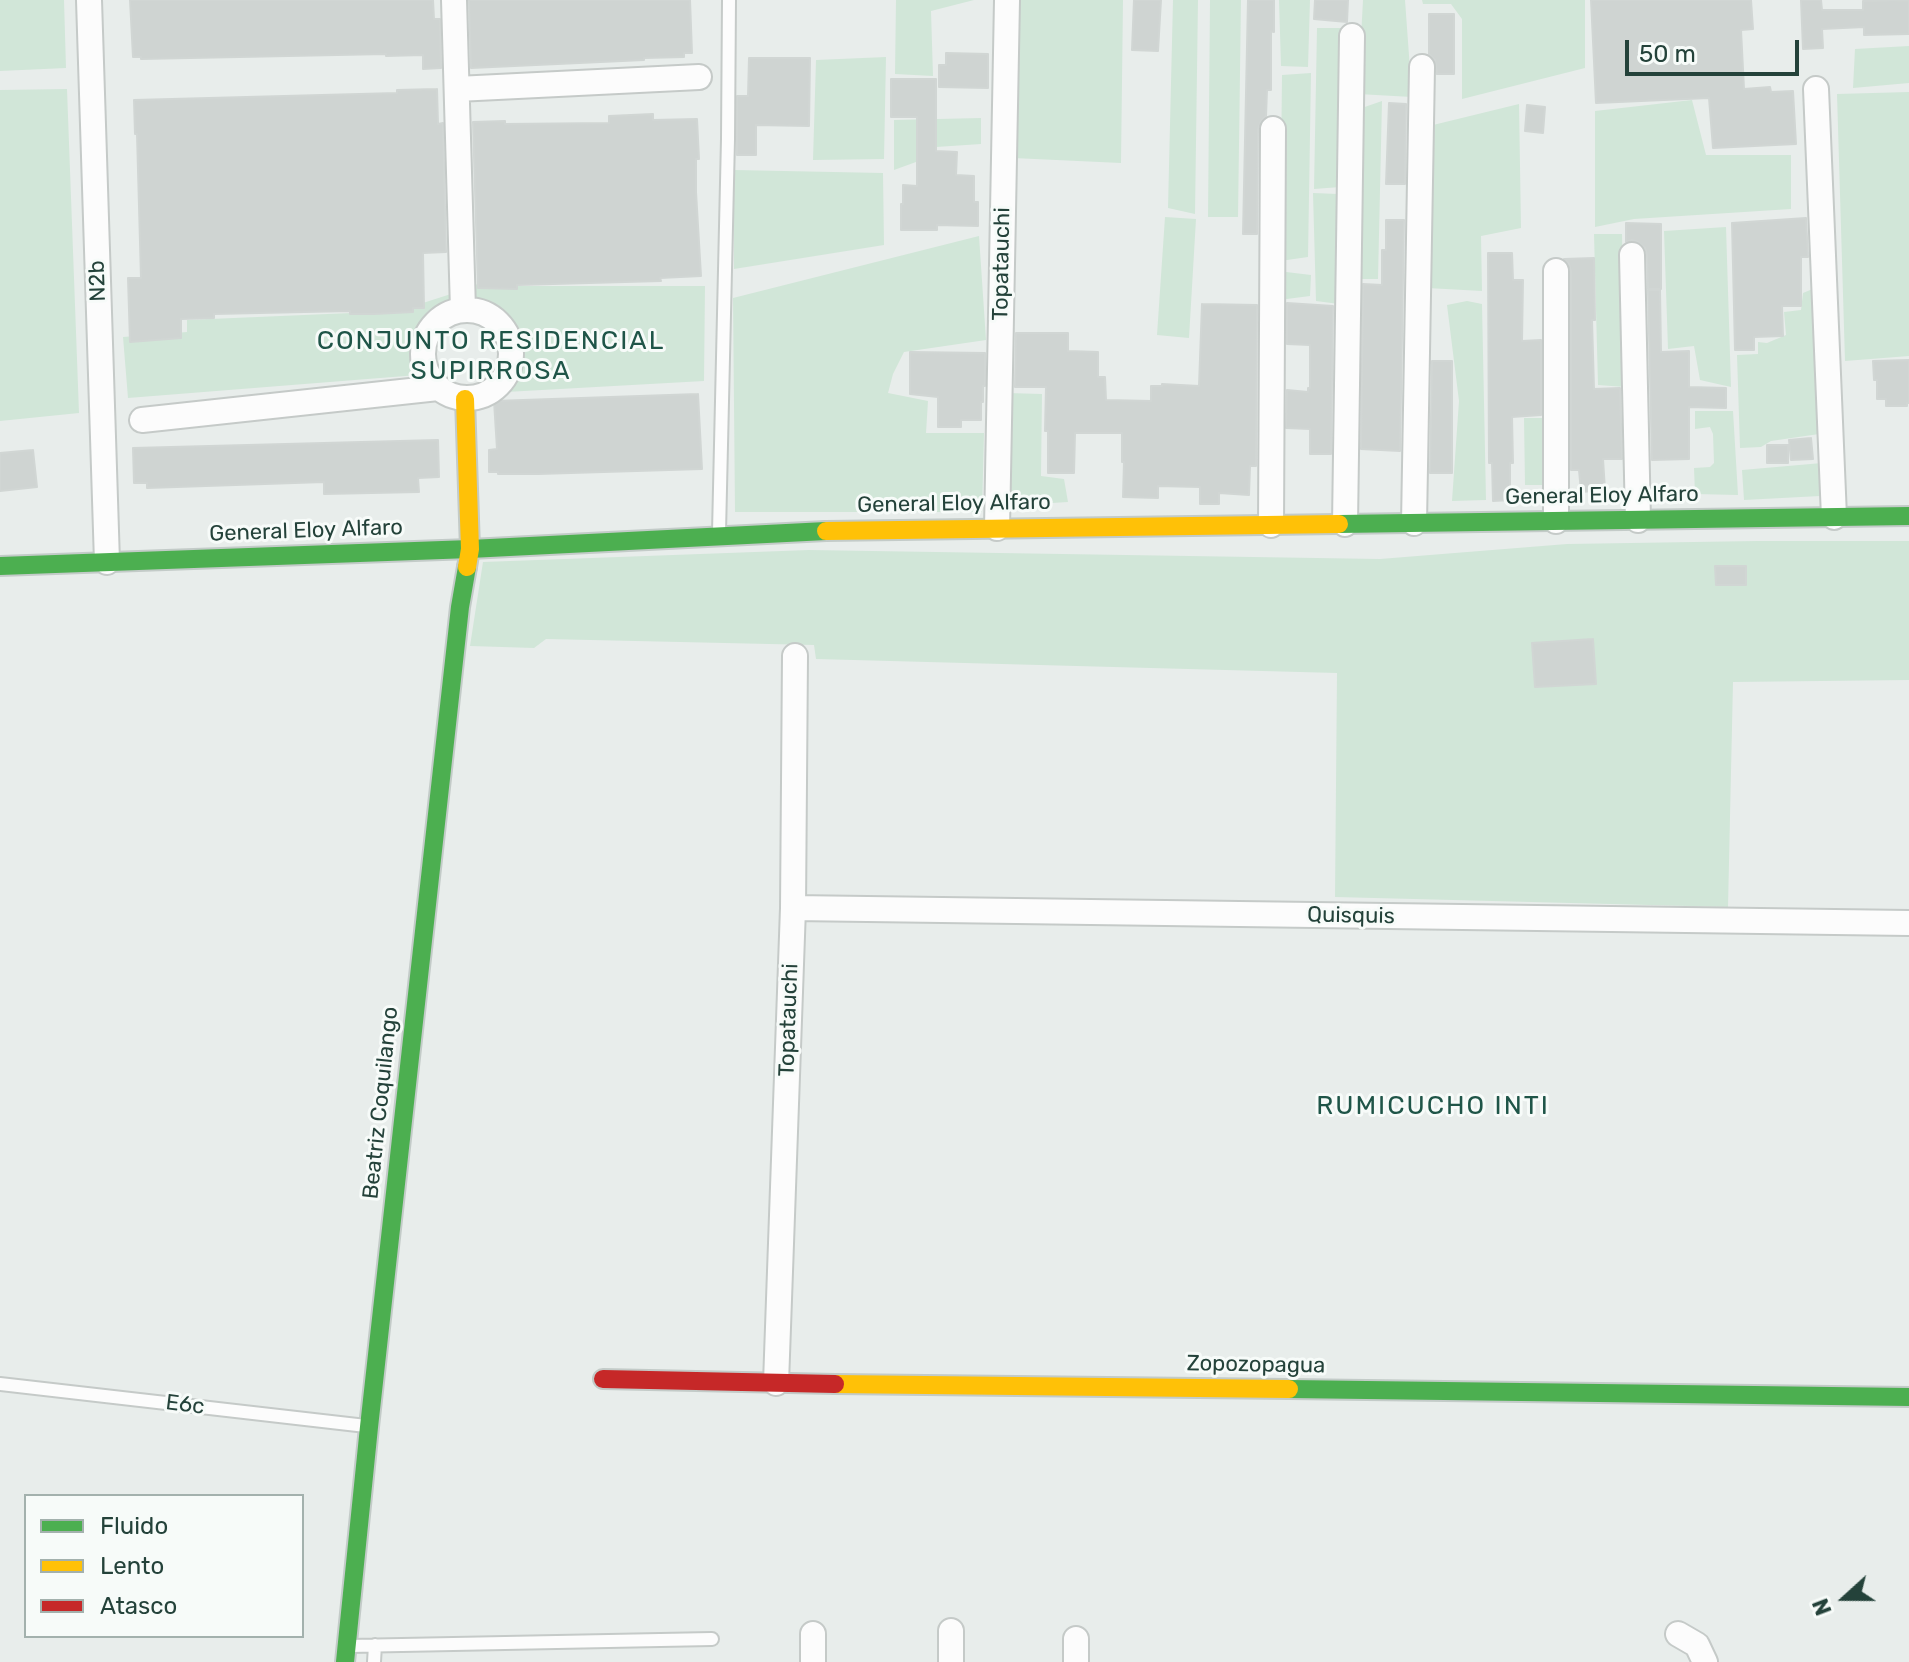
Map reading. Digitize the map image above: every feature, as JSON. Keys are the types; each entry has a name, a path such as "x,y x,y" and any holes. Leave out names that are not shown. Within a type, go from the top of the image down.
{"street":[{"name":"N2b","path":"89,0 107,562"},
{"path":"454,0 463,310"},
{"name":"Topatauchi","path":"997,528 1007,0"},
{"path":"1345,524 1352,36"},
{"path":"1414,523 1422,67"},
{"path":"457,89 699,77"},
{"path":"1816,89 1834,517"},
{"path":"1271,525 1273,129"},
{"path":"1632,255 1638,520"},
{"path":"1556,271 1556,521"},
{"path":"463,310 478,311 492,317 502,326 512,354 510,368 503,381 479,398 450,396 438,388 423,362 428,333 449,314 463,310"},
{"path":"142,420 438,388"},
{"name":"Beatriz Coquilango","path":"346,1654 458,622 470,549 465,399"},
{"name":"General Eloy Alfaro","path":"0,566 470,549 797,531 1909,516"},
{"name":"Topatauchi","path":"776,1383 793,908 795,656"},
{"name":"Quisquis","path":"793,908 1909,923"},
{"name":"Zopozopagua","path":"603,1379 1909,1397"},
{"path":"951,1631 951,1662"},
{"path":"813,1634 813,1662"},
{"path":"1678,1634 1697,1645 1705,1662"}],"lane":[{"path":"719,535 729,0"},
{"name":"E6c","path":"0,1384 369,1427"},
{"path":"346,1654 375,1645 712,1639"},
{"path":"374,1662 375,1645"}],"green space":[{"path":"0,0 64,0 66,68 0,71"},
{"path":"896,0 974,0 931,11 933,76 895,74"},
{"path":"1020,0 1123,0 1121,163 1013,158"},
{"path":"1173,0 1198,0 1195,214 1168,208"},
{"path":"1210,0 1241,0 1238,217 1208,217"},
{"path":"1279,0 1310,0 1308,67 1281,66"},
{"path":"1363,0 1405,0 1412,97 1358,94"},
{"path":"1422,0 1585,0 1585,68 1462,99 1462,19 1451,4 1423,4"},
{"path":"1317,28 1342,28 1340,187 1314,189"},
{"path":"1909,46 1909,83 1853,88 1855,49"},
{"path":"886,57 884,159 813,160 816,60"},
{"path":"1311,73 1308,257 1280,261 1282,75"},
{"path":"67,89 79,413 0,421 0,90"},
{"path":"1909,92 1909,356 1845,361 1837,94"},
{"path":"1692,100 1706,155 1791,155 1791,209 1634,219 1595,227 1595,111"},
{"path":"1382,101 1378,279 1355,279 1356,110"},
{"path":"1519,104 1521,228 1481,236 1482,291 1427,288 1429,126"},
{"path":"981,118 981,144 921,148 916,162 894,170 894,120"},
{"path":"734,170 883,173 884,245 734,269"},
{"path":"1313,193 1338,194 1339,304 1316,301"},
{"path":"1165,217 1196,219 1189,338 1157,335"},
{"path":"1726,227 1731,387 1700,380 1694,346 1668,349 1664,231"},
{"path":"1594,234 1622,234 1625,387 1598,385"},
{"path":"979,236 986,340 904,352 888,393 928,401 926,433 984,433 982,512 735,512 733,298"},
{"path":"1278,271 1311,275 1310,296 1279,300"},
{"path":"471,284 705,286 704,381 506,392 519,373 521,354 518,337 501,313 485,304 471,302"},
{"path":"1815,288 1819,434 1771,441 1761,447 1740,448 1737,355 1758,354 1758,342 1767,343 1786,335 1784,312 1801,310 1803,293"},
{"path":"454,293 454,304 438,310 418,331 414,355 418,375 128,398 123,337 187,332 187,320 398,311"},
{"path":"1467,301 1482,304 1486,500 1452,501 1459,401 1447,305"},
{"path":"1007,393 1042,394 1041,476 1064,479 1068,502 1004,506"},
{"path":"1695,411 1733,411 1738,495 1695,494 1694,468 1710,467 1714,463 1713,434 1710,427 1695,429"},
{"path":"1524,418 1550,418 1547,485 1525,485"},
{"path":"1822,463 1820,496 1744,500 1742,470"},
{"path":"1909,541 1909,680 1733,682 1728,907 1335,897 1337,673 816,659 814,645 546,639 534,648 470,646 483,562 809,550 1380,559 1567,544"}],"building":[{"path":"130,0 433,0 434,19 440,19 441,68 423,69 423,55 141,59 133,57"},
{"path":"469,0 690,0 692,53 684,53 684,57 644,60 471,68"},
{"path":"1134,0 1161,0 1158,51 1132,50"},
{"path":"1248,0 1274,0 1271,90 1267,90 1266,116 1258,129 1257,234 1243,234"},
{"path":"1315,0 1348,0 1347,22 1314,19"},
{"path":"1591,0 1751,0 1753,29 1741,30 1744,89 1770,87 1771,92 1793,91 1796,144 1713,148 1709,98 1596,103"},
{"path":"1801,0 1821,0 1822,10 1863,10 1863,1 1909,0 1909,34 1864,35 1864,27 1822,29 1823,48 1803,49"},
{"path":"1429,14 1454,14 1454,74 1437,74 1435,60 1429,54"},
{"path":"946,53 988,54 988,88 939,87 939,65 946,65"},
{"path":"749,58 810,58 809,126 756,125 756,155 737,155 737,96 748,96"},
{"path":"891,79 936,79 936,151 957,152 956,175 974,176 978,226 937,225 937,230 901,230 903,185 917,186 917,117 891,117"},
{"path":"437,89 438,124 443,123 446,252 423,253 424,308 413,308 413,312 374,314 350,314 350,311 214,314 214,318 181,319 181,338 130,342 128,278 141,278 134,100 397,93 397,90"},
{"path":"1389,103 1406,104 1405,184 1386,184"},
{"path":"1527,105 1545,107 1543,133 1525,131"},
{"path":"653,114 653,120 697,119 699,159 696,159 696,192 701,276 660,278 661,281 517,285 517,289 478,288 473,122 609,123 609,116"},
{"path":"1806,218 1808,257 1801,257 1801,306 1782,306 1783,336 1754,337 1754,350 1735,350 1732,223"},
{"path":"1386,220 1404,220 1400,451 1361,449 1363,284 1382,285"},
{"path":"1626,223 1661,224 1661,289 1648,289 1645,248 1632,240 1626,242"},
{"path":"1488,253 1512,253 1513,280 1523,280 1522,341 1541,340 1541,415 1512,417 1510,500 1493,501 1492,463 1489,463"},
{"path":"1594,258 1594,389 1620,388 1622,459 1603,459 1605,490 1581,492 1579,470 1571,470 1571,271 1564,259"},
{"path":"1648,290 1660,290 1661,352 1689,351 1689,387 1726,388 1726,408 1689,407 1689,459 1652,460"},
{"path":"1287,303 1333,306 1331,454 1310,454 1310,429 1286,428 1287,390 1308,392 1310,388 1310,345 1287,344"},
{"path":"1202,304 1257,305 1256,466 1250,466 1249,495 1219,493 1219,504 1200,504 1200,487 1158,486 1158,498 1123,497 1122,433 1075,433 1074,473 1048,473 1046,387 1015,387 1016,333 1068,333 1068,351 1098,352 1098,377 1105,377 1106,400 1151,401 1151,386 1199,386"},
{"path":"910,352 985,353 981,420 961,420 961,427 938,427 938,397 910,394"},
{"path":"1909,360 1909,403 1907,406 1886,406 1886,399 1877,399 1873,361"},
{"path":"1432,361 1452,361 1452,473 1430,473"},
{"path":"698,394 702,469 538,474 489,472 489,450 497,449 494,401"},
{"path":"1811,438 1813,459 1791,460 1789,440"},
{"path":"438,440 439,477 418,478 419,492 324,494 324,482 147,488 147,483 134,483 133,448"},
{"path":"1767,445 1788,445 1788,463 1767,463"},
{"path":"33,450 37,487 0,491 0,453"},
{"path":"1715,566 1746,566 1746,585 1716,585"},
{"path":"1593,639 1596,684 1535,687 1532,643"}],"traffic: fast":[{"path":"1339,524 1909,516"},
{"path":"0,566 470,549 826,531"},
{"path":"345,1662 460,607 467,567"},
{"path":"1289,1389 1909,1397"}],"traffic: slow":[{"path":"465,399 470,549 467,567"},
{"path":"826,531 1339,524"},
{"path":"835,1384 1289,1389"}],"traffic: jam":[{"path":"603,1379 835,1384"}],"district":[{"name":"CONJUNTO RESIDENCIAL SUPIRROSA","path":"491,356"},
{"name":"RUMICUCHO INTI","path":"1433,1106"}]}
